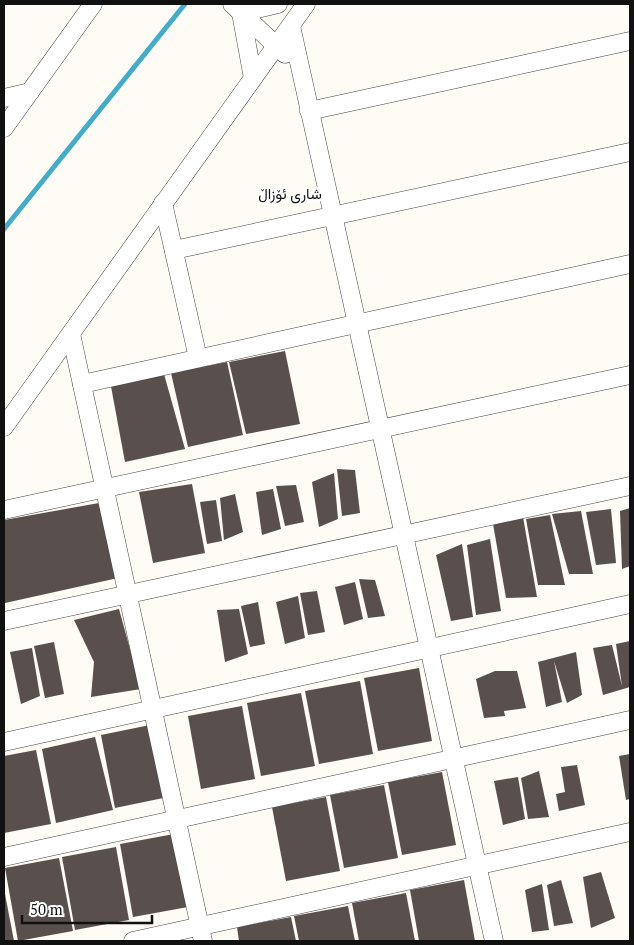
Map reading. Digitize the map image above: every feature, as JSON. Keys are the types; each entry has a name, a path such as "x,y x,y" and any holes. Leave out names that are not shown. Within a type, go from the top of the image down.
{"street":[{"path":"4,128 93,4"},
{"path":"236,8 278,4"},
{"path":"4,427 306,4"},
{"path":"236,8 300,68"},
{"path":"236,8 253,78"},
{"path":"291,26 494,941"},
{"path":"309,111 630,41"},
{"path":"4,98 30,92"},
{"path":"174,250 630,152"},
{"path":"163,203 198,358"},
{"path":"82,384 630,264"},
{"path":"71,334 202,934"},
{"path":"4,510 630,375"},
{"path":"4,621 630,486"},
{"path":"4,742 630,604"},
{"path":"4,857 630,720"},
{"path":"133,941 202,934 477,865 630,832"}],"building":[{"path":"285,351 300,424 246,434 229,362"},
{"path":"227,362 243,435 188,447 171,373"},
{"path":"164,374 185,449 125,462 110,381"},
{"path":"337,469 355,470 360,513 342,516"},
{"path":"334,473 338,519 319,527 312,482"},
{"path":"192,484 205,553 153,563 139,492"},
{"path":"296,485 304,522 285,526 276,486"},
{"path":"273,489 281,529 262,535 256,492"},
{"path":"235,494 243,532 224,540 220,498"},
{"path":"216,500 222,541 207,544 200,502"},
{"path":"99,503 118,578 5,603 4,520"},
{"path":"630,508 630,566 622,569 620,511"},
{"path":"611,509 616,563 596,565 586,512"},
{"path":"581,511 593,574 569,574 552,514"},
{"path":"550,515 565,585 538,585 526,519"},
{"path":"523,517 537,597 506,598 493,524"},
{"path":"490,539 501,611 476,615 467,545"},
{"path":"462,544 473,617 451,621 436,555"},
{"path":"359,579 375,580 385,616 368,618"},
{"path":"355,582 363,619 344,625 335,587"},
{"path":"317,591 325,632 308,635 300,593"},
{"path":"298,596 305,638 285,644 276,602"},
{"path":"258,602 265,644 250,647 241,606"},
{"path":"119,609 141,689 91,697 94,662 74,620"},
{"path":"239,609 248,654 225,662 217,610"},
{"path":"630,641 630,687 603,695 593,648 612,645 622,686 616,644"},
{"path":"54,642 64,694 45,698 34,646"},
{"path":"32,648 40,696 21,704 10,652"},
{"path":"576,652 582,695 567,703 554,661 562,702 546,707 538,662"},
{"path":"419,668 432,741 378,751 364,678"},
{"path":"495,671 517,671 526,708 504,711 505,716 484,718 476,679"},
{"path":"360,681 373,754 319,764 305,691"},
{"path":"301,693 315,766 261,776 247,703"},
{"path":"242,706 255,779 201,789 188,716"},
{"path":"150,725 168,797 115,808 101,735"},
{"path":"95,737 113,810 56,823 42,749"},
{"path":"36,750 51,824 4,833 4,756"},
{"path":"630,754 630,799 626,800 619,756"},
{"path":"577,765 585,805 559,811 556,794 565,792 561,767"},
{"path":"539,771 549,817 528,819 521,778"},
{"path":"442,772 456,845 402,855 388,782"},
{"path":"518,777 525,819 503,825 494,781"},
{"path":"384,785 398,858 344,868 330,795"},
{"path":"326,797 340,871 286,881 272,807"},
{"path":"174,834 188,907 133,917 120,844"},
{"path":"116,847 129,920 75,930 62,857"},
{"path":"59,858 73,931 18,941 5,868"},
{"path":"601,872 615,918 591,928 583,877"},
{"path":"464,880 475,941 419,941 410,890"},
{"path":"561,880 573,923 554,926 547,885"},
{"path":"542,884 549,930 532,932 525,890"},
{"path":"406,893 415,941 359,941 352,903"},
{"path":"5,894 14,941 4,941"},
{"path":"348,906 355,941 299,941 294,916"},
{"path":"291,917 296,941 239,941 237,927"}],"waterway":[{"path":"4,229 185,4"}],"district":[{"name":"شاری ئۆزاڵ","path":"290,194"}]}
